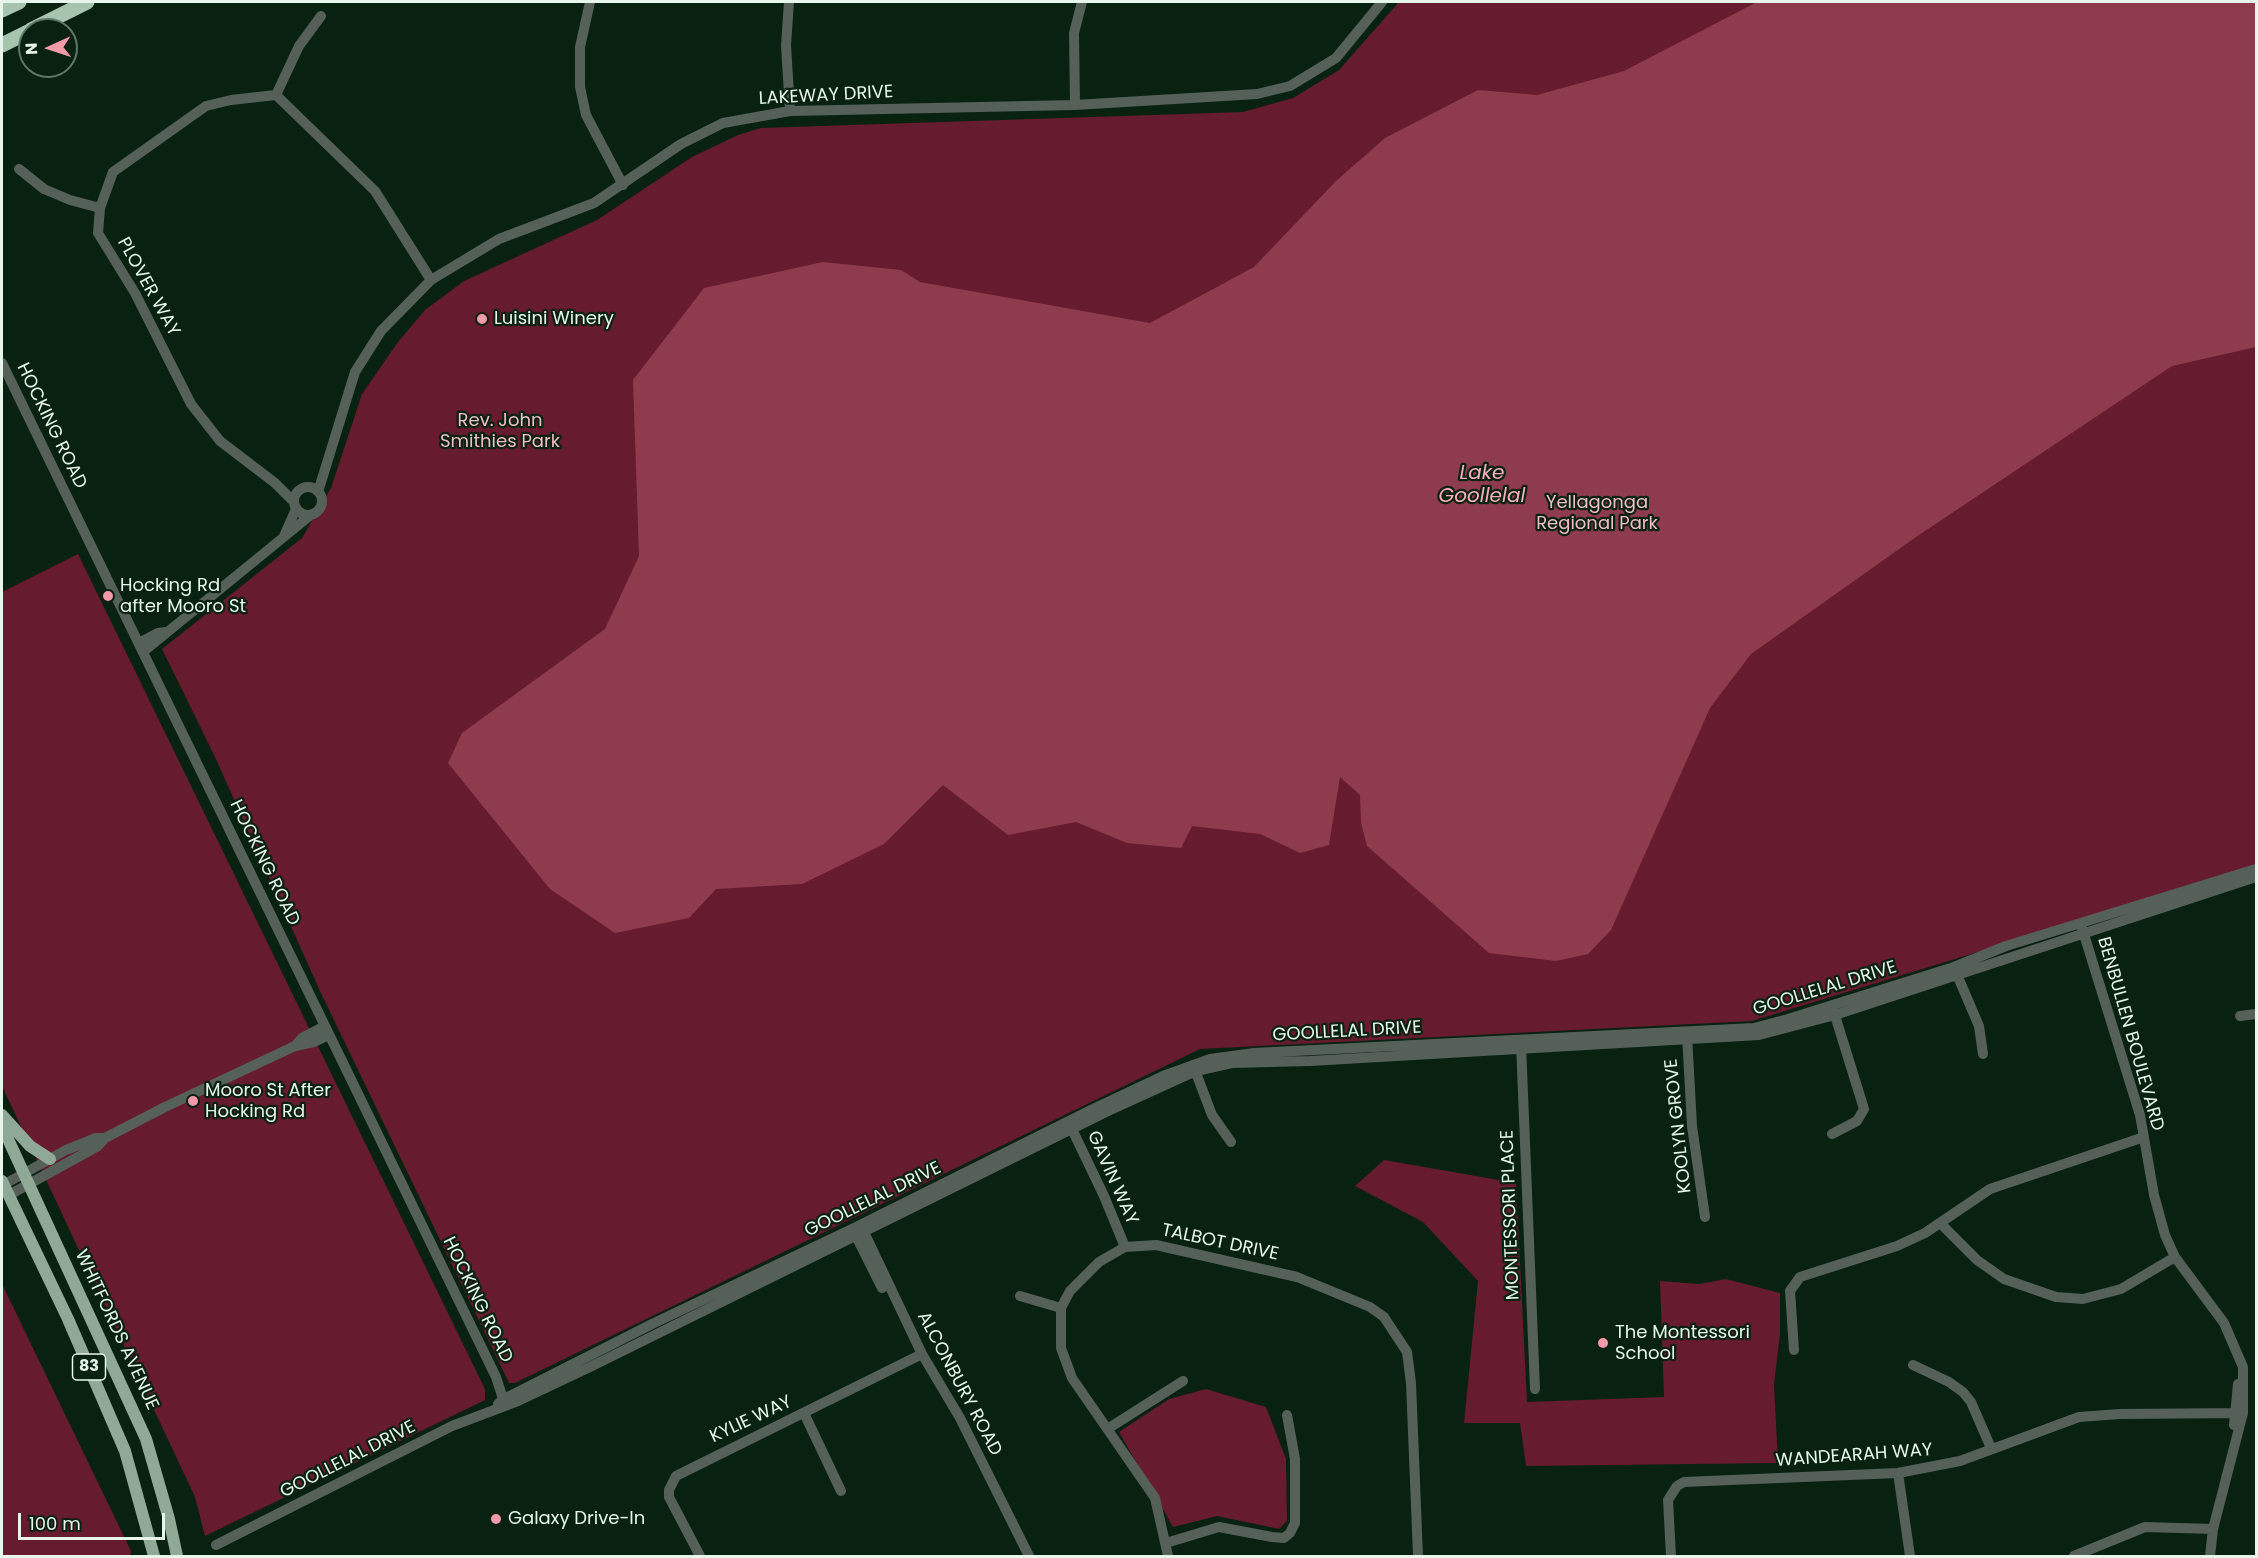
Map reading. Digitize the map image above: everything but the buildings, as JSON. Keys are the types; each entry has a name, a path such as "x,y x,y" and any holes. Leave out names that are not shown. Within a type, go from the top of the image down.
{"highway":[{"path":"2,10 19,2"},
{"path":"55,18 87,2"},
{"path":"2,45 18,37"}],"main road":[{"path":"2,1115 30,1146 50,1159"},
{"name":"WHITFORDS AVENUE","path":"2,1126 146,1439 169,1519 177,1557"},
{"name":"83","path":"5,1187 68,1319 125,1451 139,1492 154,1557"}],"street":[{"path":"590,2 579,47 580,87 586,115 623,185"},
{"path":"789,2 786,45 790,111"},
{"path":"1075,105 1074,33 1082,2"},
{"name":"LAKEWAY DRIVE","path":"318,492 355,372 381,331 431,280 500,239 594,203 681,144 723,123 790,111 1075,105 1246,95 1290,86 1336,58 1382,2"},
{"path":"321,16 299,46 276,95 375,191 431,280"},
{"name":"PLOVER WAY","path":"276,95 231,100 206,106 112,172 100,208 98,233 135,292 191,404 219,441 275,483 295,505"},
{"path":"19,169 44,189 70,200 100,208"},
{"name":"HOCKING ROAD","path":"2,363 496,1377 505,1402"},
{"name":"LAKEWAY DRIVE","path":"304,488 323,472"},
{"name":"PLOVER WAY","path":"275,483 304,488"},
{"path":"141,648 164,638 166,632 312,514 321,504 318,492 304,488 295,495 295,505 284,536"},
{"path":"295,505 303,514 312,514"},
{"name":"GOOLLELAL DRIVE","path":"216,1545 453,1426 1194,1068 1232,1063 1521,1044 1759,1035 2256,869"},
{"name":"GOOLLELAL DRIVE","path":"2078,930 2256,877"},
{"name":"BENBULLEN BOULEVARD","path":"2078,930 2141,1138 2172,1259 2224,1323 2238,1353 2244,1382 2239,1413 2203,1557"},
{"path":"1955,971 1980,1026 1983,1054"},
{"path":"1832,1134 1857,1122 1864,1109 1833,1010"},
{"path":"2240,1016 2256,1014"},
{"path":"5,1187 98,1146 105,1138 295,1046 302,1038 327,1030"},
{"name":"KOOLYN GROVE","path":"1687,1036 1692,1125 1705,1217"},
{"name":"MONTESSORI PLACE","path":"1521,1044 1535,1389"},
{"path":"1194,1068 1212,1115 1231,1142"},
{"name":"GAVIN WAY","path":"1071,1126 1125,1247"},
{"path":"25,1178 50,1159 96,1138 105,1138"},
{"path":"1794,1350 1790,1291 1800,1276 1897,1246 1940,1223 1990,1189 2141,1138"},
{"path":"1940,1223 1977,1260 2004,1279 2056,1297 2083,1299 2121,1289 2172,1259"},
{"name":"ALCONBURY ROAD","path":"858,1231 1023,1557"},
{"name":"TALBOT DRIVE","path":"1061,1308 1070,1291 1082,1276 1099,1262 1125,1247 1156,1245 1297,1277 1370,1307 1384,1317 1407,1352 1411,1383 1418,1557"},
{"path":"1020,1296 1061,1308 1061,1348 1072,1378 1109,1428 1155,1498 1168,1557"},
{"name":"ALCONBURY ROAD","path":"919,1355 960,1418 1029,1557"},
{"name":"KYLIE WAY","path":"700,1557 669,1497 671,1482 683,1470 919,1355"},
{"path":"1912,1365 1949,1382 1964,1392 1974,1408 1991,1448"},
{"path":"1109,1428 1183,1381"},
{"path":"804,1413 842,1491"},
{"name":"WANDEARAH WAY","path":"1671,1557 1668,1500 1677,1486 1684,1482 1898,1473 1949,1464 2079,1417 2120,1414 2239,1413"},
{"path":"1166,1543 1219,1527 1272,1537 1284,1538 1290,1533 1295,1523 1295,1459 1287,1415"},
{"path":"1898,1473 1910,1557"},
{"path":"2074,1557 2145,1527 2209,1528"},
{"name":"BENBULLEN BOULEVARD","path":"2209,1528 2210,1557"}],"green space":[{"name":"Yellagonga Regional Park","path":"1399,2 2256,2 2256,867 1752,1021 1200,1049 515,1383 509,1383 320,991 215,757 162,649 302,538 331,488 362,394 398,342 425,310 464,281 597,220 692,157 738,135 761,128 1243,112 1293,98 1339,70"},
{"path":"78,554 485,1389 485,1400 205,1536 195,1497 2,1086 2,592"},
{"path":"1384,1160 1516,1183 1527,1402 1664,1397 1660,1281 1699,1284 1726,1279 1780,1293 1780,1334 1774,1384 1778,1463 1526,1466 1520,1423 1464,1423 1478,1281 1423,1222 1355,1186"},
{"path":"2,1284 131,1551 130,1556 2,1556"},
{"path":"1206,1389 1266,1407 1286,1459 1287,1521 1279,1529 1217,1516 1173,1527 1119,1432 1169,1399"}],"water":[{"name":"Lake Goollelal","path":"1757,2 2256,2 2256,347 2172,366 1916,537 1751,654 1710,708 1611,930 1588,954 1556,961 1489,953 1367,846 1361,823 1360,795 1340,777 1329,845 1300,853 1260,834 1192,826 1181,848 1127,843 1076,822 1008,835 943,785 884,844 802,884 716,889 689,918 615,933 550,889 448,763 462,733 605,629 639,556 633,380 704,288 823,262 901,270 920,282 1150,323 1254,267 1336,181 1385,138 1478,90 1537,95 1624,71"}],"place":[{"name":"Luisini Winery","path":"482,319"},
{"name":"Hocking Rd after Mooro St","path":"108,596"},
{"name":"Mooro St After Hocking Rd","path":"193,1101"},
{"name":"The Montessori School","path":"1603,1343"},
{"name":"Galaxy Drive-In","path":"496,1519"}],"park label":[{"name":"Rev. John Smithies Park","path":"500,431"}]}
